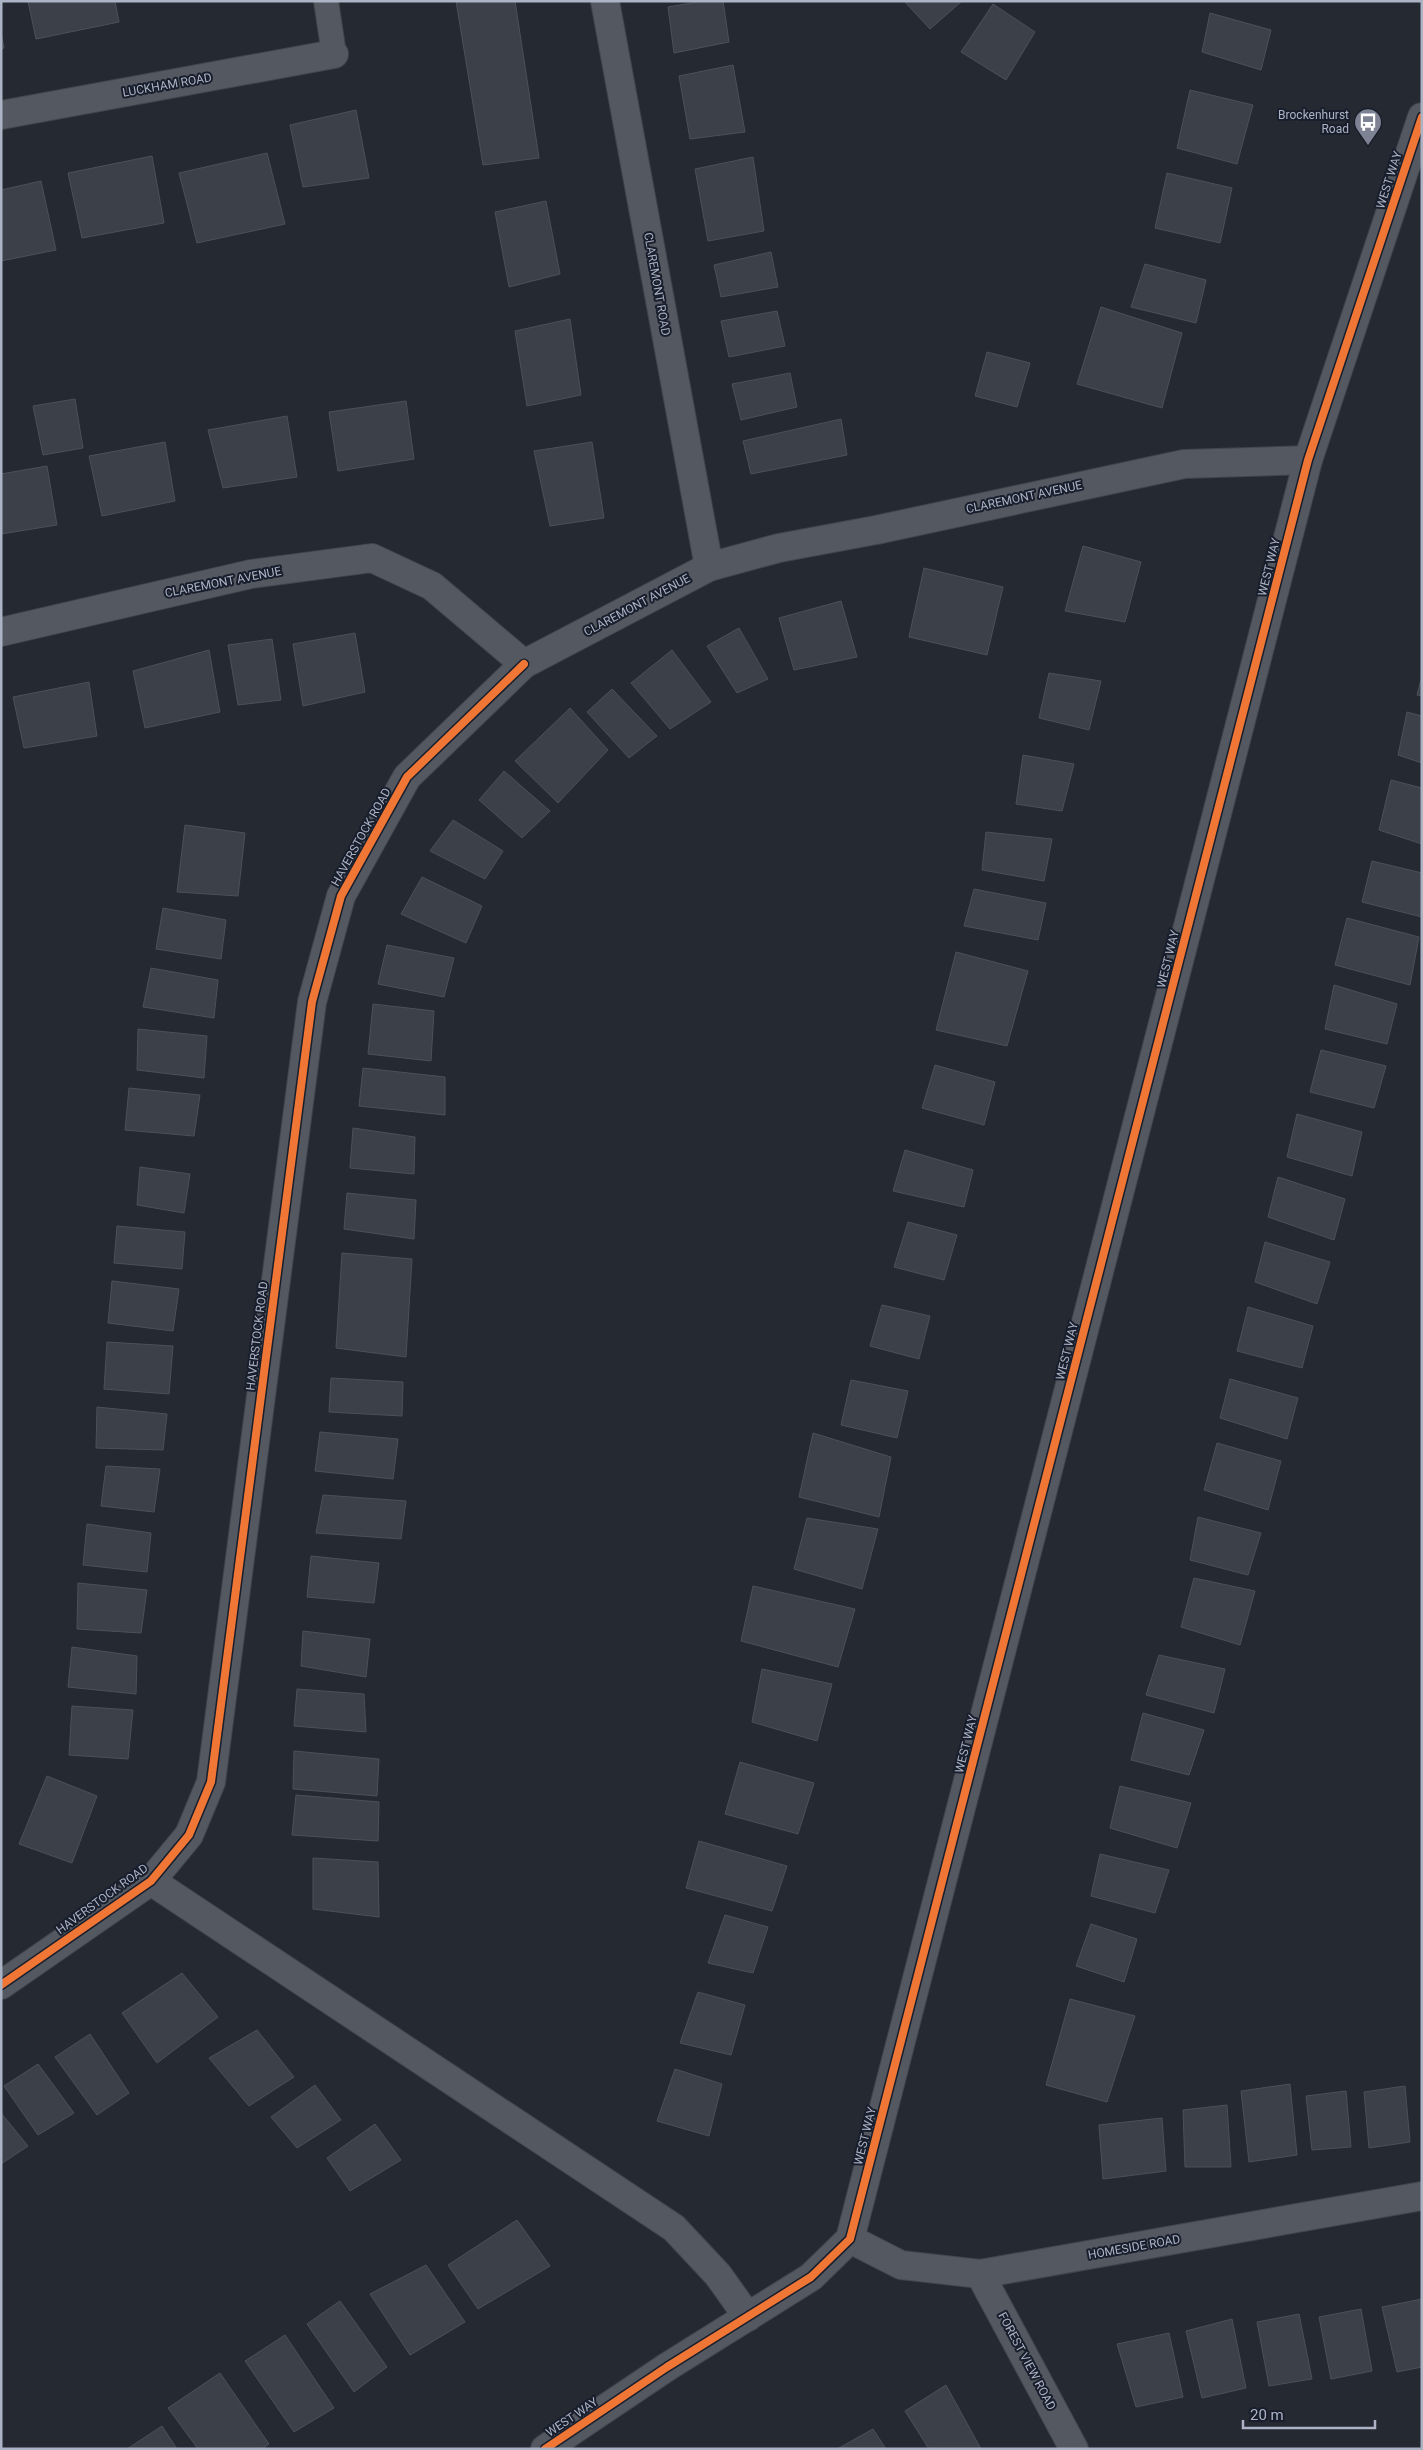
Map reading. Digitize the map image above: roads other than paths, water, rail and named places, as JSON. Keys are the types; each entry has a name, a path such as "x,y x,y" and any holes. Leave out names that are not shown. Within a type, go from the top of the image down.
{"street":[{"name":"CLAREMONT ROAD","path":"605,1 709,567"},
{"name":"LUCKHAM ROAD","path":"1,115 334,54"},
{"name":"WEST WAY","path":"545,2449 667,2367 811,2277 850,2239 1308,460 1422,117"},
{"name":"CLAREMONT AVENUE","path":"1,632 251,574 372,558 432,586 524,664 709,567 779,548 876,530 1184,464 1308,460"},
{"name":"HAVERSTOCK ROAD","path":"1,1985 151,1881 189,1835 211,1782 312,1002 341,896 407,776 524,664"},
{"path":"151,1881 674,2228 718,2275 748,2317"},
{"name":"HOMESIDE ROAD","path":"850,2239 901,2265 980,2274 1422,2196"},
{"name":"FOREST VIEW ROAD","path":"980,2274 1074,2449"}],"lane":[{"path":"326,1 334,54"}],"place":[{"name":"Brockenhurst Road","path":"1368,146"}]}
